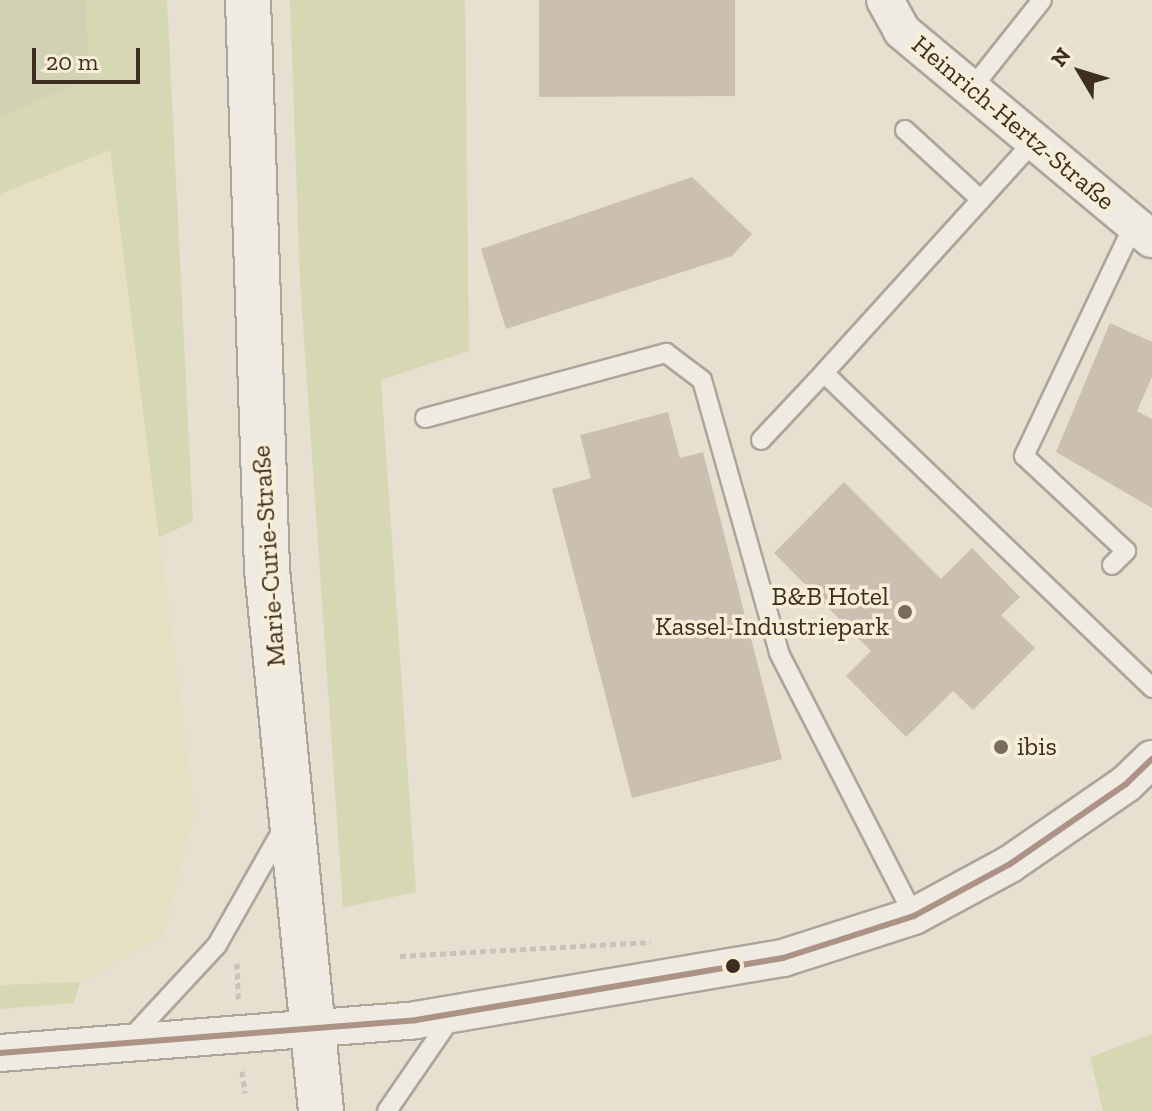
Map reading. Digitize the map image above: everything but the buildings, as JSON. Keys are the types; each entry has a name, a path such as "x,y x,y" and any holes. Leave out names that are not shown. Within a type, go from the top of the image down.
{"main road":[{"name":"Marie-Curie-Straße","path":"248,0 267,570 321,1111"}],"street":[{"name":"Heinrich-Hertz-Straße","path":"885,0 902,31 1143,231"},
{"path":"0,1053 454,1015 783,958 914,916 1010,864 1126,784 1152,759"}],"lane":[{"path":"972,88 1042,0"},
{"path":"905,130 981,200"},
{"path":"761,440 1035,140"},
{"path":"1112,565 1126,551 1024,456 1143,231"},
{"path":"425,418 666,353 702,380 779,653 914,916"},
{"path":"824,373 1152,688"},
{"path":"126,1043 217,945 291,816"},
{"path":"387,1111 454,1015"}],"path":[{"path":"400,956 639,940 663,944"}],"shaded area":[{"path":"110,149 195,813 162,937 80,982 0,985 0,194"}],"green space":[{"path":"0,0 86,0 90,76 0,119"},
{"path":"86,0 167,0 193,522 159,537 110,150 0,194 0,119 90,76"},
{"path":"290,0 465,0 469,351 381,380 416,892 343,908 300,281"},
{"path":"80,982 74,1003 0,1009 0,985"},
{"path":"1152,1034 1152,1111 1103,1111 1090,1057"}],"transit line":[{"path":"0,1053 416,1020 783,958 914,916 1010,864 1126,784 1152,759"}],"place":[{"name":"B&B Hotel Kassel-Industriepark","path":"905,612"},
{"name":"ibis","path":"1001,747"}]}
